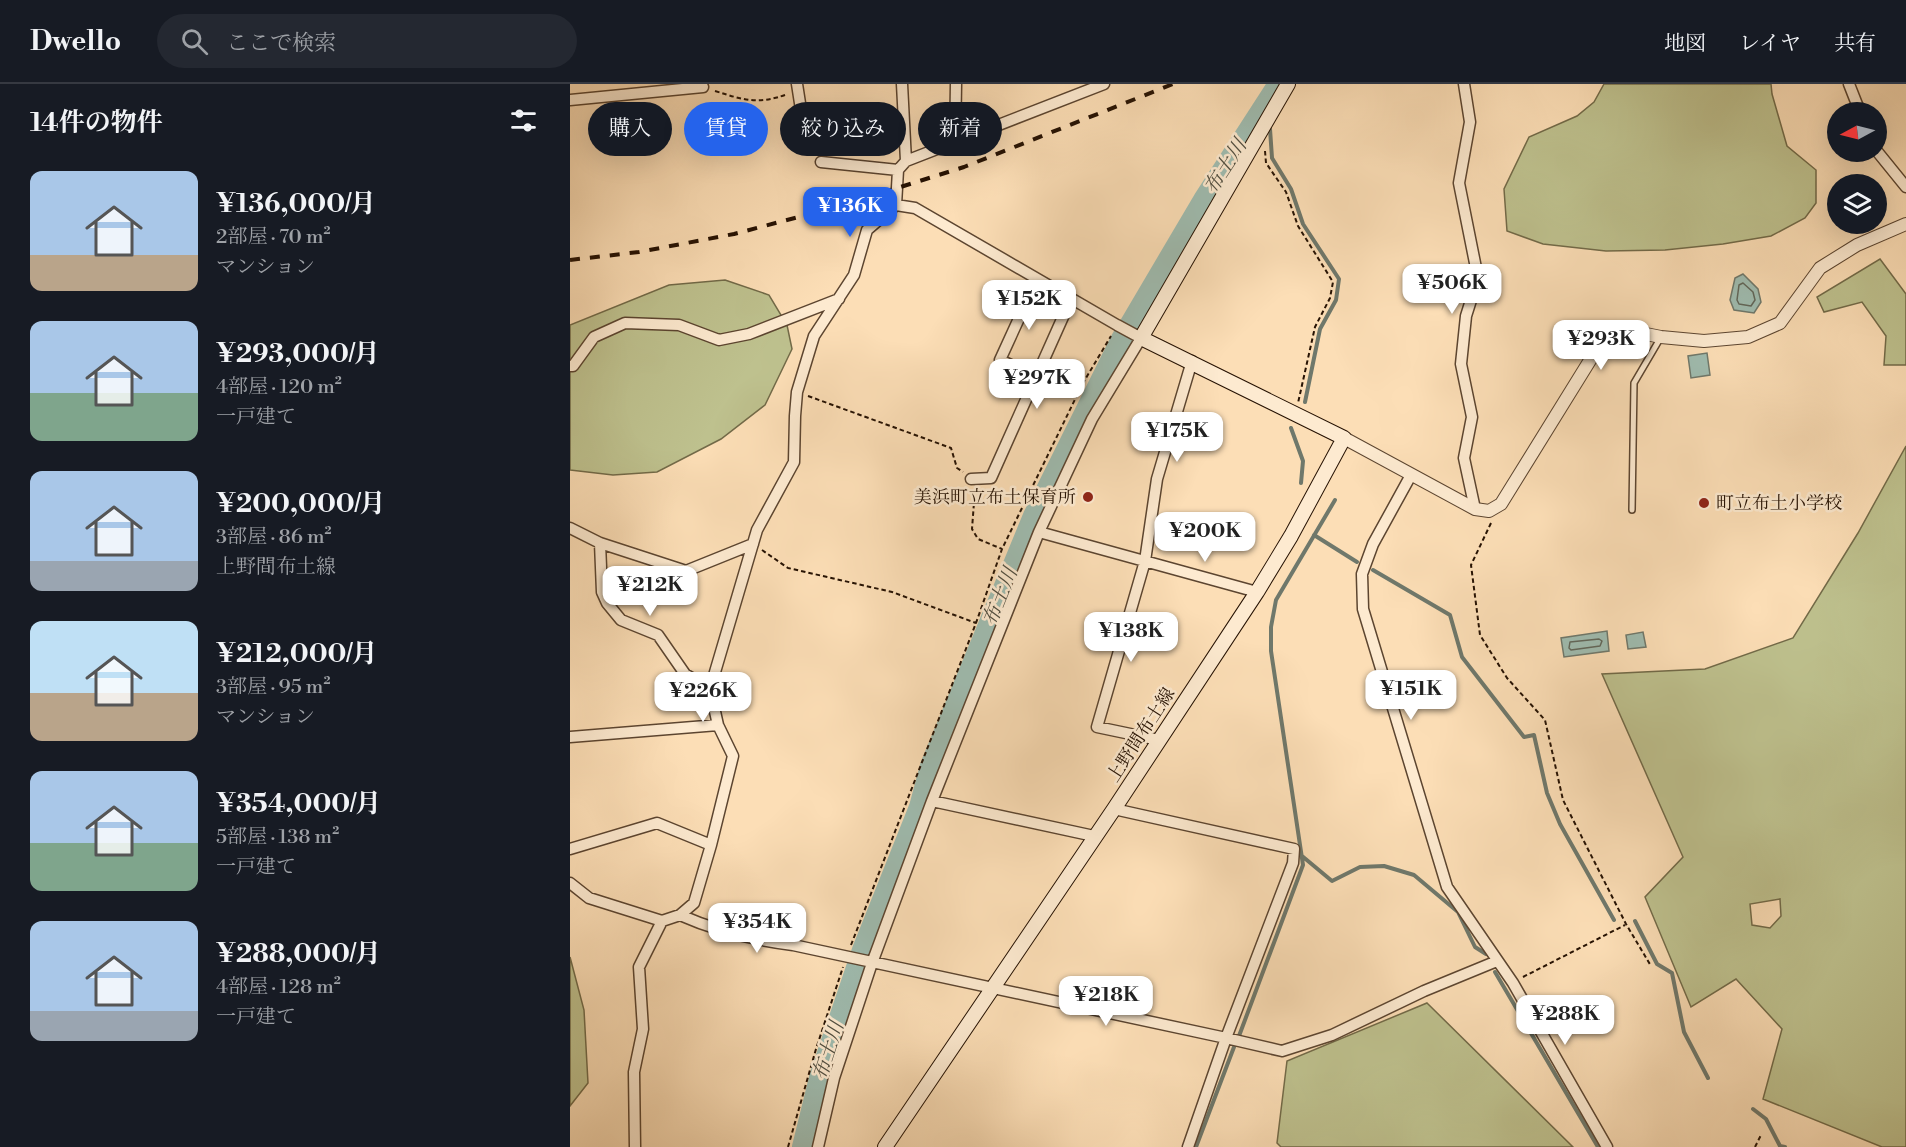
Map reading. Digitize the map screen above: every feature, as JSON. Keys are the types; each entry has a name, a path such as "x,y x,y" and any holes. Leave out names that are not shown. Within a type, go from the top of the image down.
{"main road":[{"path":"1288,84 1138,336 1344,438"},
{"name":"上野間布土線","path":"885,1147 1114,809 1257,592 1344,438"}],"street":[{"path":"902,84 906,161"},
{"path":"956,84 956,102"},
{"path":"1002,124 1104,84"},
{"path":"1464,84 1470,122 1459,183 1478,278 1466,316 1461,364 1472,417 1464,458 1474,509"},
{"path":"1849,84 1856,102"},
{"path":"570,100 704,87"},
{"path":"798,87 800,102"},
{"path":"570,883 589,898 662,921 680,915 694,903 733,756 718,725 710,689 757,530 794,462 797,392 814,336 854,275 867,230 896,204 898,170 906,161 919,156"},
{"path":"821,162 898,170"},
{"path":"1886,162 1906,187"},
{"path":"818,1147 834,1078 872,963 932,801 1039,532 1092,419 1138,336 915,208 896,204"},
{"path":"1344,438 1474,509 1489,511 1501,504 1597,349 1619,334 1636,332 1704,341 1748,337 1780,323 1820,268 1857,245 1906,224"},
{"path":"1036,377 1000,360 1037,279"},
{"path":"570,366 573,366 594,337 625,323 679,325 719,340 749,334 839,298"},
{"path":"971,479 991,478 1071,299"},
{"path":"1159,740 1097,727 1145,561 1157,479 1192,361"},
{"path":"1411,475 1373,544 1362,574 1363,609 1447,887 1513,983 1607,1147"},
{"path":"570,528 600,543 686,571 753,544"},
{"path":"1039,532 1257,592"},
{"path":"600,543 602,592 607,603 621,620 658,635 685,674 710,689"},
{"path":"570,737 718,725"},
{"path":"932,801 1094,836"},
{"path":"1114,809 1294,849 1293,863 1226,1038 1188,1147"},
{"path":"570,849 657,823 711,845"},
{"path":"680,915 718,929 768,942 793,945 1282,1051 1332,1035 1424,991 1497,961"},
{"path":"635,1147 634,1072 643,1029 639,967 662,921"}],"lane":[{"path":"1632,510 1634,383 1661,337"}],"path":[{"path":"704,87 751,102 775,99 798,87"},
{"path":"1261,130 1266,163 1286,192 1298,226 1333,282 1330,298 1315,327 1298,403 1293,412"},
{"path":"788,1147 816,1049 846,957 976,623 1002,549 1083,383 1117,326"},
{"path":"797,392 951,448 957,468 971,479 975,488 972,529 978,539 1002,549"},
{"path":"1489,511 1491,524 1471,565 1480,635 1508,678 1545,720 1563,800 1626,924 1651,966"},
{"path":"753,544 788,567 892,592 976,623"},
{"path":"1513,983 1626,924"},
{"path":"1755,1147 1761,1135"}],"green space":[{"path":"1604,84 1771,84 1787,146 1816,170 1816,203 1805,218 1771,236 1665,250 1606,251 1543,244 1507,231 1504,189 1529,137 1577,116 1594,102"},
{"path":"1880,259 1906,294 1906,365 1884,365 1886,336 1862,302 1824,312 1817,297"},
{"path":"725,280 769,295 787,325 792,349 765,405 721,439 657,472 613,475 570,470 570,325 669,285"},
{"path":"1906,446 1906,1147 1882,1147 1763,1099 1782,1029 1736,979 1691,1007 1645,897 1683,857 1602,674 1705,669 1793,638 1858,533","holes":["1780,899 1781,916 1770,928 1752,925 1750,904"]},
{"path":"570,957 584,1010 588,1083 570,1106"},
{"path":"1427,1003 1573,1147 1281,1147 1277,1143 1287,1061"}],"water":[{"path":"1743,274 1758,289 1761,302 1754,313 1734,310 1730,300 1735,278"},
{"path":"1707,353 1710,375 1691,378 1688,356"},
{"path":"1607,631 1609,651 1564,657 1561,638"},
{"path":"1643,632 1646,647 1628,649 1626,635"}],"waterway":[{"name":"布土川","path":"803,1147 821,1074 863,950 920,807 931,766 1034,516 1122,339 1204,200 1279,84"},
{"path":"1270,129 1272,158 1291,189 1303,224 1339,279 1336,300 1320,329 1305,402"},
{"path":"1291,428 1303,461 1301,483"},
{"path":"1239,1036 1303,865 1271,651 1271,627 1276,600 1335,500"},
{"path":"1314,535 1357,562"},
{"path":"1373,570 1450,615 1462,657 1524,737 1534,735 1547,793 1560,824 1614,920"},
{"path":"1302,856 1332,881 1360,867 1384,866 1414,875 1458,912 1475,947 1486,954"},
{"path":"1635,921 1657,964 1672,973 1684,1032 1708,1078"},
{"path":"1495,972 1598,1147"},
{"path":"1196,1147 1234,1047"},
{"path":"1753,1109 1766,1119 1780,1146 1785,1147"}],"railway":[{"path":"570,260 639,252 734,234 840,206 964,167 1173,84"}],"place":[{"name":"美浜町立布土保育所","path":"1088,497"},
{"name":"町立布土小学校","path":"1704,503"}]}
